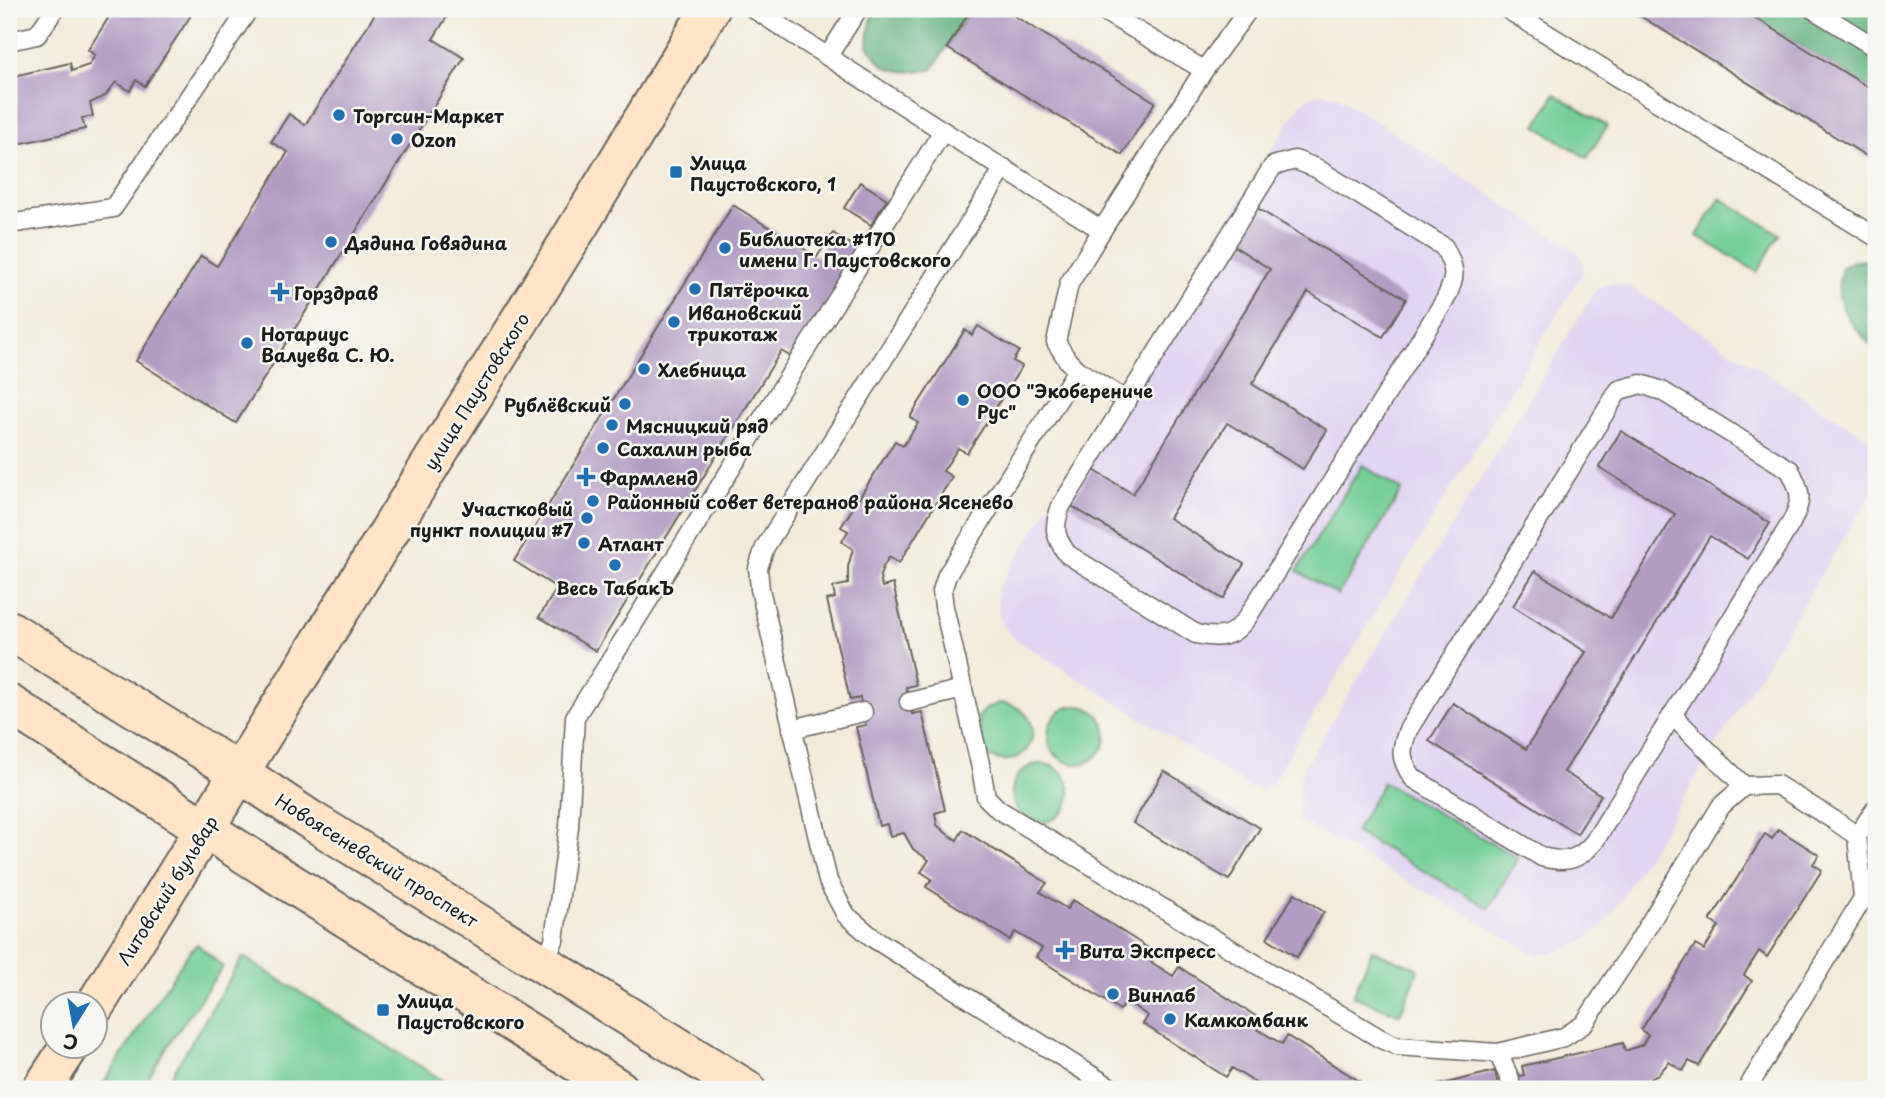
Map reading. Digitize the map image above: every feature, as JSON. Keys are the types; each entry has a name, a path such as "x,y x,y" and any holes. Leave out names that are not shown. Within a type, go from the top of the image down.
{"main road":[{"name":"улица Паустовского","path":"240,773 710,9"},
{"name":"Новоясеневский проспект","path":"9,631 746,1089"},
{"path":"9,704 619,1089"},
{"name":"Литовский бульвар","path":"105,990 240,773"},
{"path":"42,1089 60,1060"}],"lane":[{"path":"9,41 37,35 55,9"},
{"path":"9,224 113,208 249,9"},
{"path":"754,9 1102,230"},
{"path":"828,56 858,9"},
{"path":"1100,9 1204,70"},
{"path":"1127,401 1077,370 1056,342 1069,284 1204,70 1249,9"},
{"path":"1507,9 1876,237"},
{"path":"1813,9 1876,48"},
{"path":"544,964 554,940 569,827 575,717 943,131"},
{"path":"1295,160 1316,167 1444,247 1453,264 1453,282 1445,300 1238,630 1217,638 1196,634 1067,554 1057,541 1055,523 1061,506 1127,401 1273,166 1295,160"},
{"path":"1004,168 765,547 758,568 760,589 828,881 846,915 873,938 1113,1089"},
{"path":"1077,370 947,575 942,592 986,797 999,810 1381,1039 1397,1046 1498,1053 1564,1037 1584,1024 1640,939 1721,806 1744,786 1777,785 1857,836"},
{"path":"1641,384 1662,391 1790,470 1799,488 1800,506 1791,523 1672,715 1594,842 1584,853 1563,862 1542,857 1413,778 1404,764 1401,747 1408,730 1619,390 1641,384"},
{"path":"909,702 963,689"},
{"path":"792,729 863,712"},
{"path":"1672,715 1744,786"},
{"path":"1747,1089 1869,901 1857,836 1876,808"},
{"path":"1498,1053 1510,1079"}],"shaded area":[{"path":"1323,93 1337,96 1578,252 1583,261 1582,274 1273,781 1261,789 1250,787 1011,636 1000,619 997,597 998,588 1301,103 1309,97"},
{"path":"1617,283 1629,286 1876,443 1876,486 1611,915 1582,942 1560,951 1537,955 1298,820 1299,784 1304,767 1595,291 1604,285"}],"green space":[{"path":"873,9 971,9 932,70 906,72 893,70 882,64 868,46"},
{"path":"1741,9 1876,9 1876,92"},
{"path":"1555,94 1607,126 1587,158 1536,126"},
{"path":"1720,198 1780,234 1757,272 1697,236"},
{"path":"1869,260 1876,265 1876,351 1845,314 1839,293 1842,267 1854,261"},
{"path":"1362,465 1402,490 1338,595 1297,571"},
{"path":"999,703 1017,707 1028,717 1032,728 1031,740 1025,751 1015,758 1001,760 984,754 978,717 987,708"},
{"path":"1077,706 1088,708 1101,719 1106,735 1104,746 1093,759 1077,764 1066,762 1053,751 1048,735 1050,724 1061,711"},
{"path":"1041,764 1052,766 1065,777 1070,793 1068,804 1057,817 1041,822 1030,820 1017,809 1012,793 1014,782 1025,769"},
{"path":"1383,782 1518,858 1489,908 1355,832"},
{"path":"197,944 223,967 172,1039 142,1089 100,1089 189,952"},
{"path":"1372,950 1419,969 1400,1015 1353,996"},
{"path":"243,957 457,1089 163,1089"}],"building":[{"path":"114,9 195,9 145,86 136,80 130,91 116,82 105,96 90,103 93,116 82,118 85,129 9,146 9,77 70,63 72,71 89,65 95,55 88,50"},
{"path":"378,9 452,9 433,39 464,58 236,423 136,361 201,256 217,266 288,152 271,142 289,114 305,125"},
{"path":"971,9 1003,9 1155,102 1122,155 947,48"},
{"path":"1629,9 1741,9 1876,92 1876,162"},
{"path":"860,182 887,199 871,225 844,208"},
{"path":"733,205 817,257 833,233 860,250 793,358 781,351 596,651 539,617 557,588 514,561"},
{"path":"1257,208 1406,299 1383,337 1308,292 1252,384 1327,430 1303,469 1227,423 1169,518 1244,564 1223,599 1070,505 1092,469 1133,494 1270,269 1234,246"},
{"path":"978,326 1019,351 1013,361 1022,366 967,453 958,448 943,471 952,477 899,563 889,557 880,576 882,587 893,584 916,685 906,687 912,714 922,712 945,810 935,813 937,825 957,840 963,830 1047,883 1040,892 1067,909 1073,900 1156,953 1151,962 1173,976 1179,967 1262,1020 1257,1029 1282,1044 1287,1036 1372,1089 1253,1089 1257,1084 1232,1068 1226,1077 1143,1024 1148,1016 1126,1001 1120,1010 1036,957 1042,948 1015,932 1010,940 926,887 932,879 921,872 929,860 913,849 904,833 890,836 887,824 879,826 856,727 866,725 860,698 850,700 827,600 835,598 833,587 848,584 848,567 853,549 842,542 848,531 841,527 895,441 903,446 918,423 910,417 965,330 972,335"},
{"path":"1621,431 1770,523 1748,559 1710,536 1564,772 1601,795 1577,834 1429,741 1453,703 1526,749 1586,652 1513,606 1535,571 1611,618 1675,514 1599,467"},
{"path":"1164,771 1260,828 1229,880 1133,823"},
{"path":"1778,829 1819,855 1813,864 1822,870 1767,957 1759,951 1744,975 1752,981 1699,1066 1689,1061 1683,1071 1669,1062 1658,1075 1643,1083 1644,1089 1422,1089 1495,1071 1497,1081 1524,1075 1522,1066 1623,1043 1625,1051 1642,1045 1648,1035 1641,1030 1695,945 1704,950 1719,926 1710,921 1765,834 1772,839"},
{"path":"1295,893 1324,912 1297,957 1267,938"}],"place":[{"name":"Торгсин-Маркет","path":"339,115"},
{"name":"Ozon","path":"397,139"},
{"name":"Улица Паустовского, 1","path":"676,172"},
{"name":"Дядина Говядина","path":"331,242"},
{"name":"Библиотека #170 имени Г. Паустовского","path":"725,248"},
{"name":"Пятёрочка","path":"695,289"},
{"name":"Горздрав","path":"280,292"},
{"name":"Ивановский трикотаж","path":"674,322"},
{"name":"Нотариус Валуева С. Ю.","path":"247,343"},
{"name":"Хлебница","path":"644,369"},
{"name":"ООО \"Экоберениче Рус\"","path":"963,400"},
{"name":"Рублёвский","path":"625,404"},
{"name":"Мясницкий ряд","path":"612,425"},
{"name":"Сахалин рыба","path":"603,448"},
{"name":"Фармленд","path":"586,477"},
{"name":"Районный совет ветеранов района Ясенево","path":"593,501"},
{"name":"Участковый пункт полиции #7","path":"587,518"},
{"name":"Атлант","path":"584,543"},
{"name":"Весь ТабакЪ","path":"615,565"},
{"name":"Вита Экспресс","path":"1065,950"},
{"name":"Винлаб","path":"1113,994"},
{"name":"Улица Паустовского","path":"383,1010"},
{"name":"Камкомбанк","path":"1170,1019"}]}
